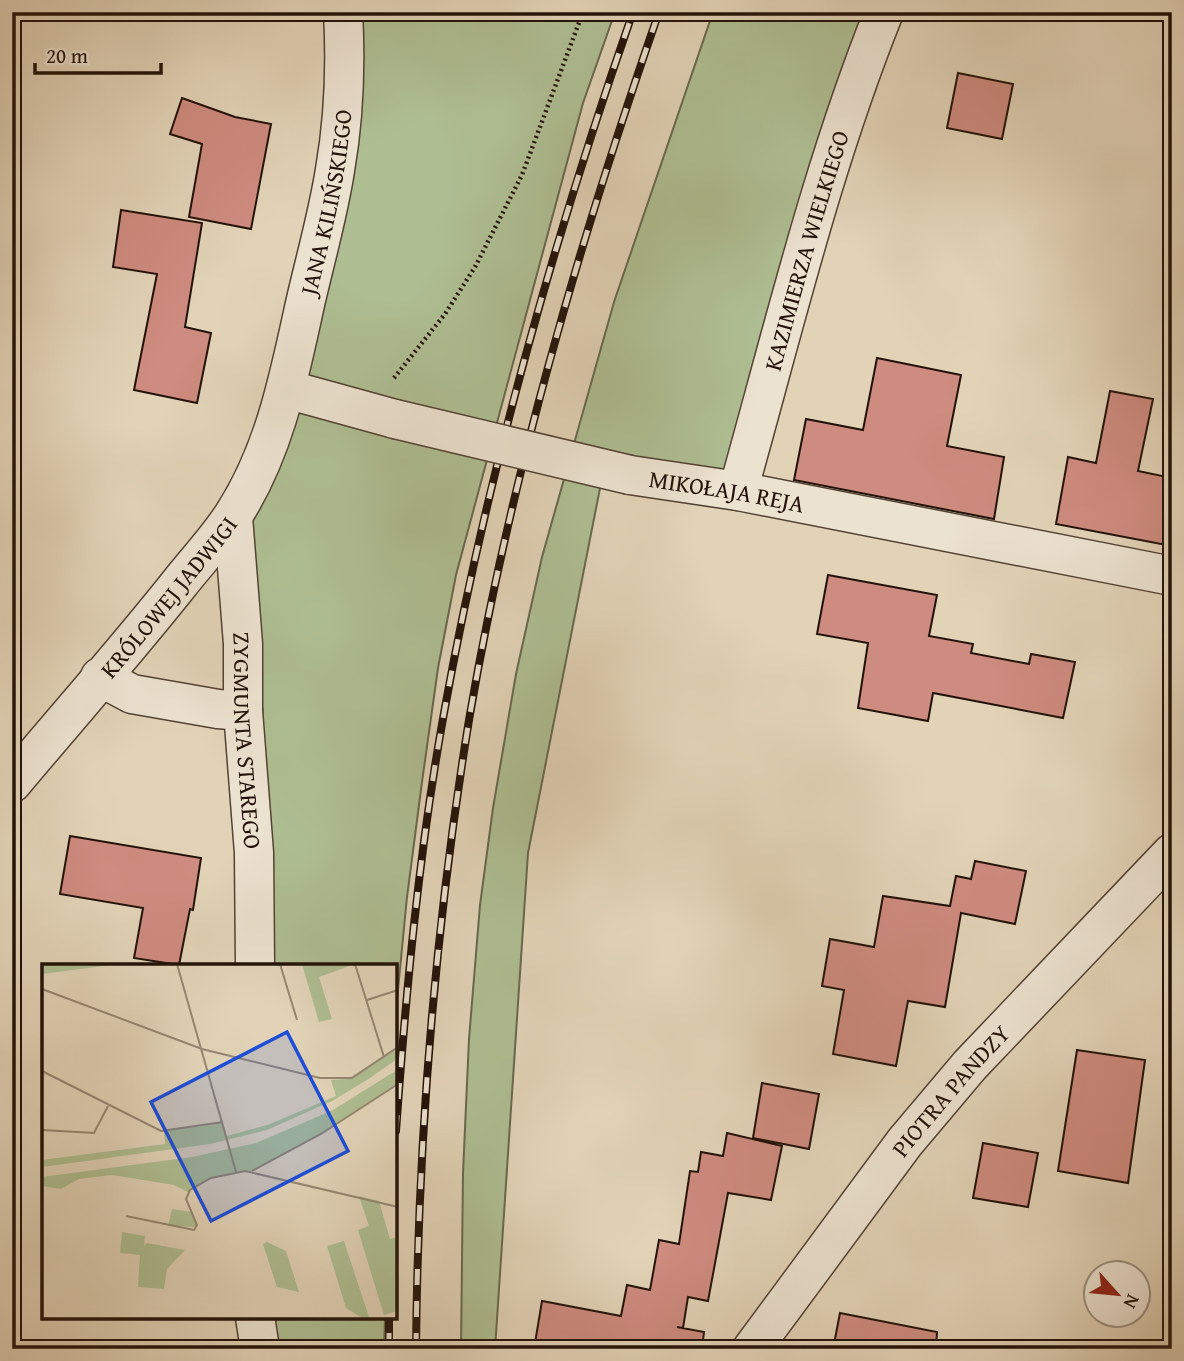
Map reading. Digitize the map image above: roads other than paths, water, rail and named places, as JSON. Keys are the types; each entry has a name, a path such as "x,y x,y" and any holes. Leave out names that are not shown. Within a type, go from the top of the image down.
{"street":[{"name":"JANA KILIŃSKIEGO","path":"286,389 335,172 343,109 343,12"},
{"name":"KAZIMIERZA WIELKIEGO","path":"738,491 835,148 857,79 884,12"},
{"name":"MIKOŁAJA REJA","path":"286,389 385,416 630,475 738,491 1172,576"},
{"name":"KRÓLOWEJ JADWIGI","path":"12,783 233,517 258,471 286,389"},
{"name":"ZYGMUNTA STAREGO","path":"233,517 243,644 243,711 254,853 255,964"},
{"path":"100,677 132,694 243,711"},
{"name":"PIOTRA PANDZY","path":"752,1349 905,1142 970,1065 1172,853"},
{"path":"256,1319 260,1349"}],"railway":[{"path":"397,1119 420,869 435,765 461,624 480,535 549,271 633,12"},
{"path":"416,1349 420,1191 430,1033 447,876 469,720 505,540 549,362 601,186 659,12"},
{"path":"389,1319 389,1349"}]}
